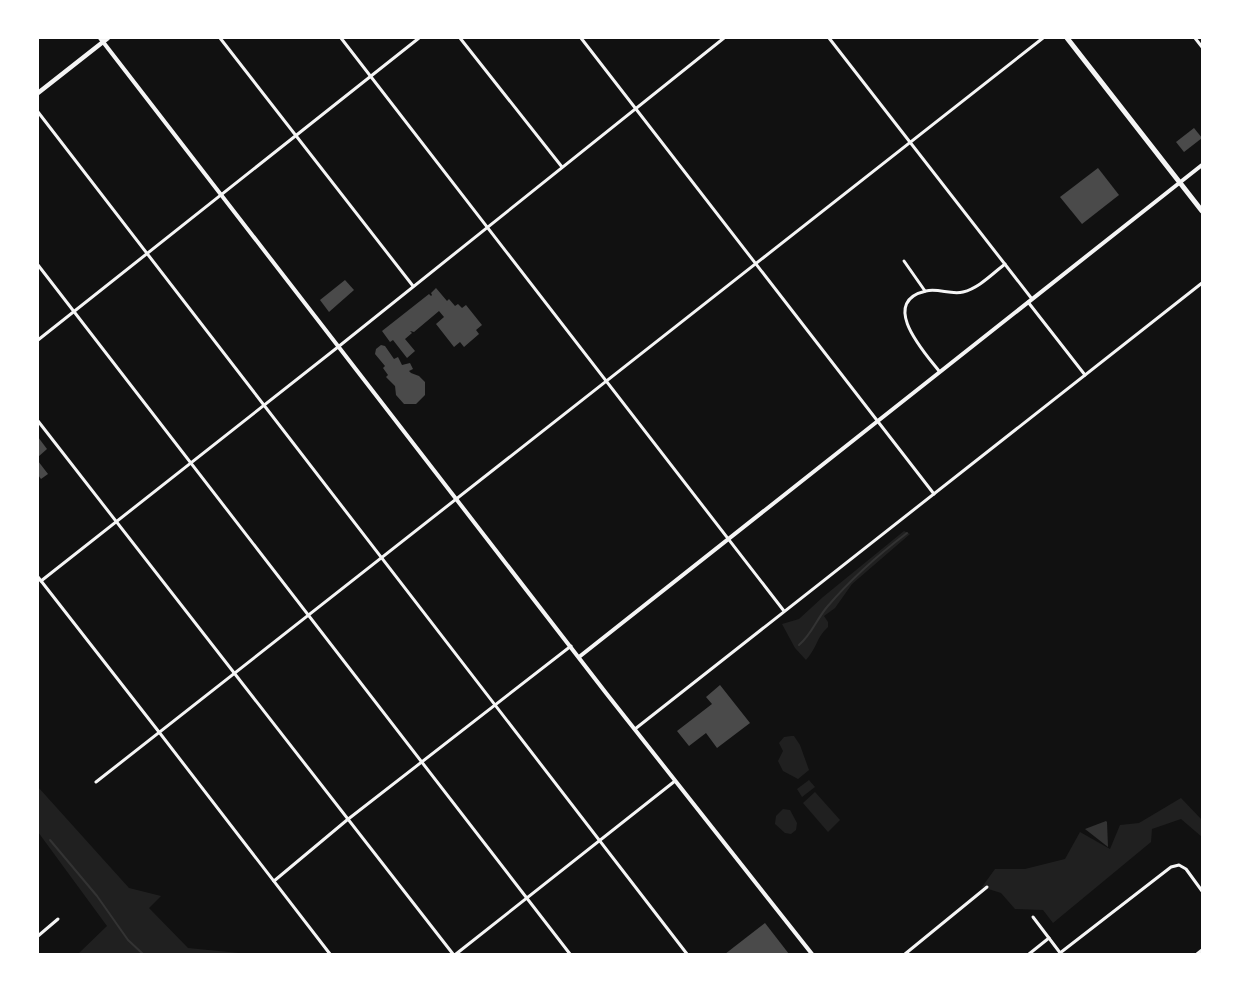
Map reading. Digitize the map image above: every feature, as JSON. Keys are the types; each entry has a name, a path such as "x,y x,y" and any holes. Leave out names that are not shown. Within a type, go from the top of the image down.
{"highway":[{"path":"1067,38 1203,211"}],"main road":[{"path":"38,93 101,40 108,38"}],"street":[{"path":"220,38 413,286"},
{"path":"341,38 784,612"},
{"path":"38,340 419,38"},
{"path":"460,38 562,167"},
{"path":"581,38 934,494"},
{"path":"41,581 724,38"},
{"path":"829,38 1005,264 1085,375"},
{"path":"96,782 1043,38"},
{"path":"1195,38 1203,47"},
{"path":"101,40 675,781 813,954"},
{"path":"38,112 687,954"},
{"path":"579,657 1203,165"},
{"path":"904,261 926,291"},
{"path":"939,372 914,340 906,324 908,304 916,295 926,291 962,292 975,287 1005,264"},
{"path":"38,265 570,954"},
{"path":"635,729 1203,283"},
{"path":"38,421 347,820 454,954 675,781"},
{"path":"38,577 330,954"},
{"path":"274,881 347,820 571,646"},
{"path":"1033,917 1061,954 1171,867 1179,865 1186,869 1203,891"},
{"path":"905,954 987,887"},
{"path":"38,936 58,919"},
{"path":"1029,954 1049,938"},
{"path":"1197,954 1203,950"}],"shaded area":[{"path":"904,531 910,534 852,584 835,608 824,616 828,627 806,660 795,648 782,624 799,619"},
{"path":"794,736 800,745 809,770 798,779 783,771 778,761 783,751 779,743 784,737"},
{"path":"809,780 815,787 802,797 797,789"},
{"path":"38,787 129,888 161,896 149,908 188,948 249,954 78,954 107,926 38,832"},
{"path":"815,792 840,820 828,832 803,803"},
{"path":"1181,798 1202,820 1202,837 1181,819 1152,829 1151,842 1053,923 1043,910 1015,909 1001,893 982,887 995,869 1025,869 1065,859 1080,832 1110,849 1120,825 1139,823"},
{"path":"783,809 790,810 797,823 796,830 791,834 785,833 775,824 776,816"},
{"path":"1107,822 1108,847 1085,829"}],"building":[{"path":"1194,128 1202,138 1184,152 1176,142"},
{"path":"1098,168 1119,195 1082,224 1060,197"},
{"path":"345,280 354,290 329,312 320,300"},
{"path":"436,288 447,301 449,299 455,306 458,304 462,308 466,305 482,325 476,330 479,334 464,347 460,342 454,347 436,324 444,317 439,311 414,332 410,331 412,333 405,339 415,351 407,358 393,340 390,342 382,331 429,294 431,296"},
{"path":"381,345 385,346 394,359 398,357 402,365 410,363 413,369 409,371 425,382 425,395 416,404 404,404 396,395 395,386 386,377 388,375 383,368 385,366 375,354 376,349"},
{"path":"38,437 47,449 38,457"},
{"path":"38,461 48,474 41,479 38,475"},
{"path":"720,685 750,723 717,748 706,733 689,746 677,731 712,704 706,697"},
{"path":"765,923 789,954 725,954"}],"waterway":[{"path":"799,645 845,587 907,533"},
{"path":"50,840 97,896 128,940 143,954"}]}
